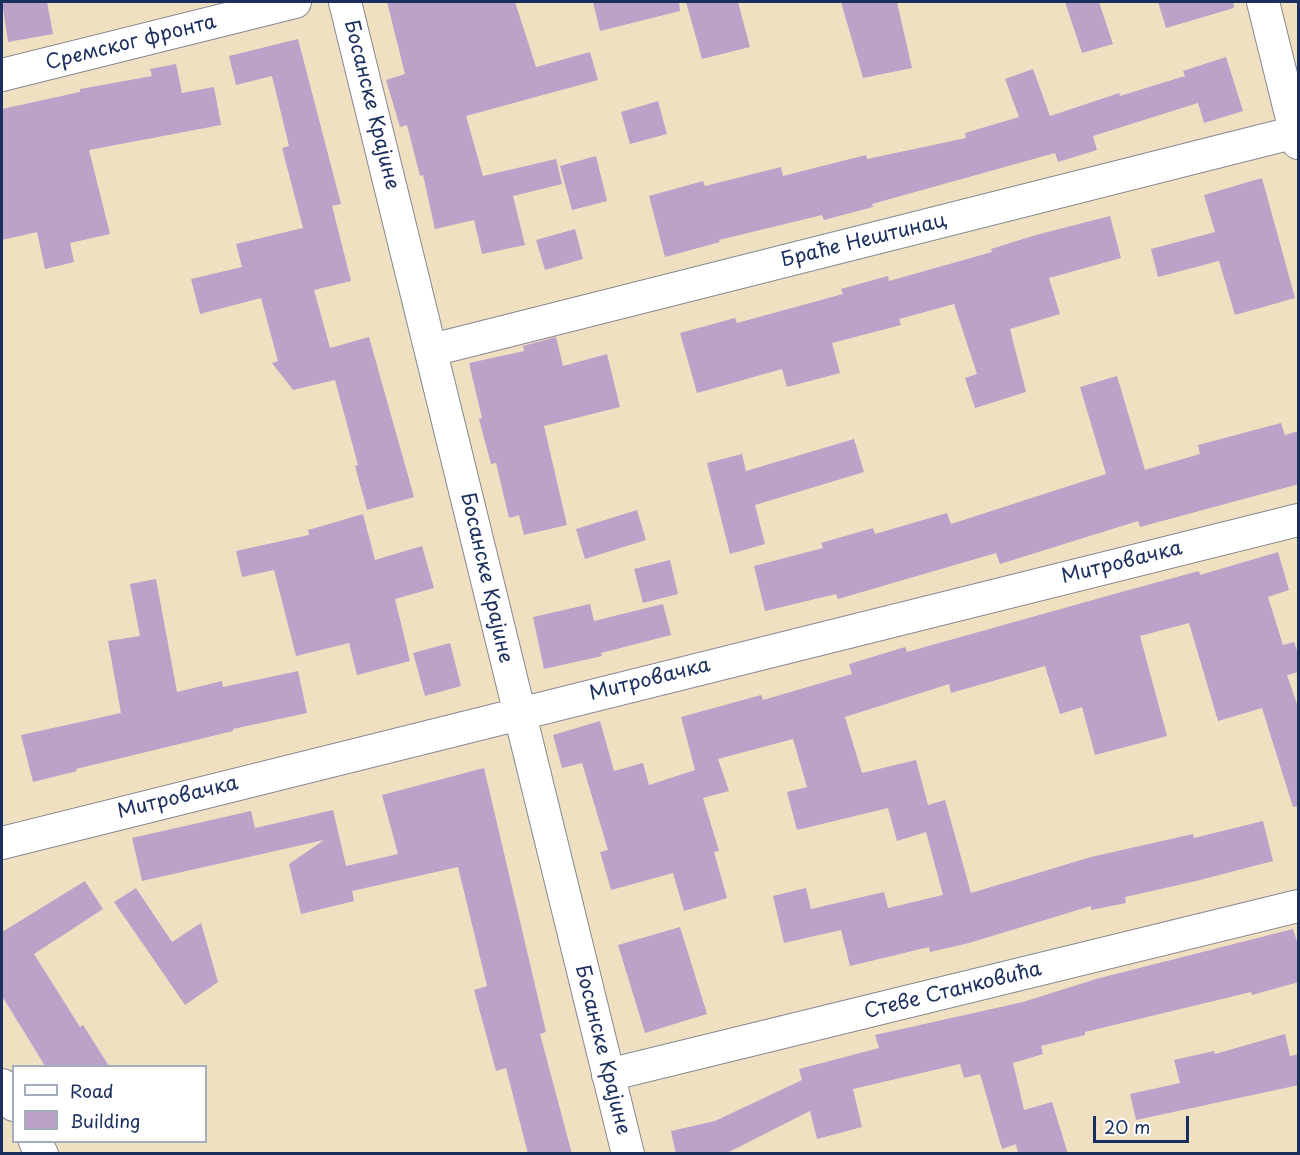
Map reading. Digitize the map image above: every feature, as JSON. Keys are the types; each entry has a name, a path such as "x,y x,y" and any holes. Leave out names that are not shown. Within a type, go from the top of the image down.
{"street":[{"name":"Сремског фронта","path":"2,75 295,2"},
{"name":"Босанске Крајине","path":"345,2 628,1154"},
{"path":"1263,2 1297,137"},
{"name":"Браће Нештинац","path":"432,350 1297,137"},
{"name":"Митровачка","path":"2,843 518,712 1299,520"},
{"name":"Стеве Станковића","path":"609,1076 1299,906"},
{"path":"2,1085 12,1102"}],"building":[{"path":"2,2 47,2 53,34 8,42"},
{"path":"387,2 515,2 536,67 590,52 598,80 466,116 483,176 556,159 562,184 513,196 525,245 482,254 474,220 435,229 423,175 420,176 407,125 400,127 386,80 405,74"},
{"path":"593,2 679,2 680,11 600,31"},
{"path":"686,2 738,2 750,47 702,59"},
{"path":"841,2 897,2 912,68 863,78"},
{"path":"1065,2 1099,2 1113,44 1082,53"},
{"path":"1158,2 1233,2 1234,8 1166,28"},
{"path":"298,39 341,204 332,206 351,281 314,290 330,348 369,337 414,497 367,510 355,466 358,465 335,380 293,390 272,363 278,361 261,298 200,314 191,279 242,267 236,244 303,228 282,148 289,146 272,76 236,85 229,56"},
{"path":"1226,57 1243,111 1204,123 1198,103 1093,136 1097,150 1058,162 1055,153 872,204 873,207 824,220 822,215 719,240 720,242 665,257 649,196 703,181 705,186 781,167 783,176 866,155 867,159 966,138 965,133 1019,117 1005,79 1033,69 1050,116 1119,93 1120,96 1185,76 1183,71"},
{"path":"176,64 182,93 214,87 221,125 89,150 110,234 70,243 74,262 45,269 37,232 2,240 2,109 80,92 80,89 152,76 150,69"},
{"path":"658,101 667,134 630,144 621,112"},
{"path":"596,156 607,201 572,210 560,166"},
{"path":"1262,178 1295,298 1235,315 1219,261 1158,277 1151,249 1215,232 1204,195"},
{"path":"1110,216 1121,258 1049,278 1060,314 1010,329 1026,392 975,408 965,378 977,374 954,304 899,319 901,325 832,343 840,373 787,387 782,369 697,393 680,333 735,318 737,323 843,294 841,289 888,276 889,281 992,252 991,249 1036,235"},
{"path":"575,229 583,259 545,270 536,240"},
{"path":"556,337 563,366 607,354 620,407 544,426 567,525 524,535 519,515 509,518 496,463 491,464 479,419 482,418 469,363 524,351 523,346"},
{"path":"1117,376 1145,470 1200,454 1198,445 1281,423 1285,435 1299,431 1299,484 1140,527 1138,521 1000,564 996,553 838,599 836,594 765,611 754,566 823,548 821,543 873,528 875,534 947,513 951,524 1106,474 1080,387"},
{"path":"854,439 864,472 755,505 765,544 730,554 707,463 742,454 746,471"},
{"path":"637,510 646,540 585,559 576,529"},
{"path":"363,514 375,560 422,546 434,588 395,599 410,661 357,675 349,643 296,656 274,570 242,577 236,551 309,535 308,530"},
{"path":"1278,552 1289,590 1268,597 1283,645 1294,642 1299,656 1299,672 1287,675 1299,710 1299,806 1293,807 1262,708 1218,721 1189,623 1140,636 1167,736 1095,755 1082,707 1060,714 1045,666 951,693 949,684 845,717 862,773 916,760 928,805 945,800 971,893 1091,857 1193,834 1194,838 1263,821 1273,861 1125,897 1126,903 1091,910 1091,906 969,943 930,952 929,947 850,966 841,930 784,943 773,896 806,888 811,909 884,892 888,908 943,895 926,832 897,841 888,808 797,830 787,792 807,787 793,739 718,759 729,791 703,798 719,851 714,852 727,898 684,911 673,873 611,890 600,852 608,850 582,763 562,768 553,735 600,721 614,771 643,763 649,785 695,770 681,717 761,695 763,700 852,674 849,664 905,647 907,652 1199,571 1200,575"},
{"path":"670,560 678,594 643,603 634,569"},
{"path":"156,579 177,692 222,681 223,687 298,671 307,713 233,729 233,731 76,769 77,771 33,782 21,735 121,713 108,641 140,636 130,584"},
{"path":"590,604 594,621 663,604 671,635 601,653 602,656 544,669 533,617"},
{"path":"450,643 461,686 425,696 413,653"},
{"path":"484,768 546,1032 540,1034 572,1154 528,1154 506,1068 496,1071 474,990 487,986 458,867 352,891 354,901 301,914 289,864 324,840 142,881 132,838 251,811 255,828 333,810 346,866 398,854 382,795"},
{"path":"85,881 103,909 34,954 80,1027 83,1025 108,1065 44,1065 2,996 2,932"},
{"path":"136,888 172,942 201,923 218,982 185,1005 114,902"},
{"path":"680,927 707,1014 645,1033 618,945"},
{"path":"1293,929 1299,948 1299,982 1252,995 1251,992 1085,1032 1085,1035 1041,1046 1043,1054 1013,1063 1024,1110 1052,1102 1068,1154 1018,1154 1016,1144 1002,1149 980,1074 964,1078 960,1064 853,1089 862,1127 817,1139 810,1111 725,1154 676,1154 671,1131 715,1121 802,1080 799,1069 879,1048 875,1035 1023,1002 1096,979"},
{"path":"1285,1034 1290,1056 1299,1054 1299,1085 1136,1120 1130,1094 1180,1083 1174,1060 1214,1051 1215,1054"}]}
